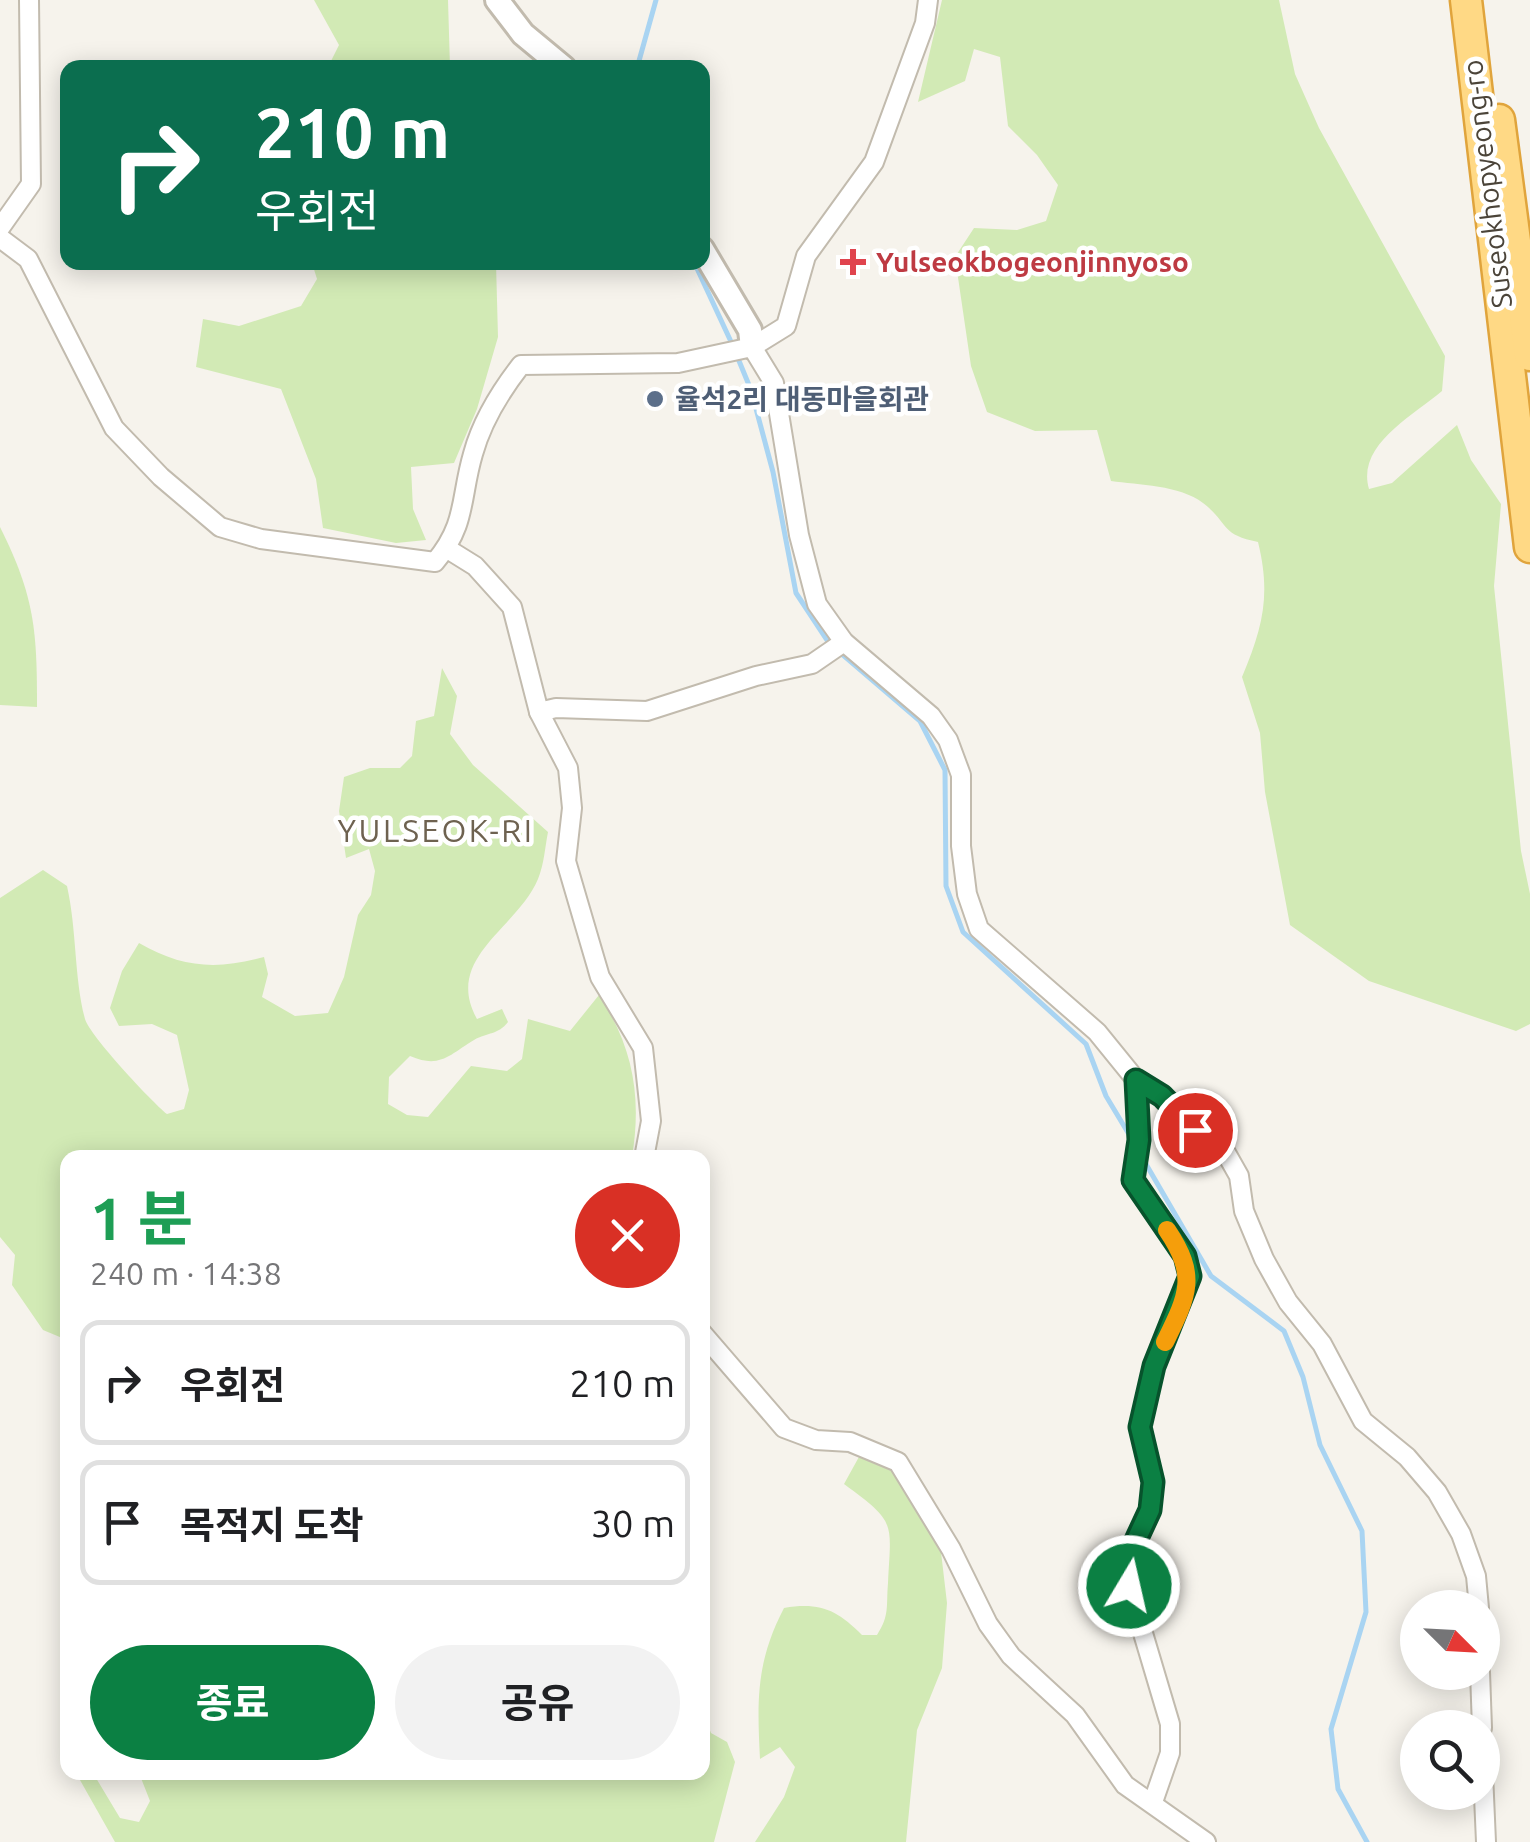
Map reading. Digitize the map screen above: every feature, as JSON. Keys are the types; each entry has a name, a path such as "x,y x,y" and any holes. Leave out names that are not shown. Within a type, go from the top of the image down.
{"highway":[{"name":"Suseokhopyeong-ro","path":"1466,0 1530,546"},
{"name":"Suseokhopyeong-ro","path":"1486,0 1530,355"}],"street":[{"path":"0,228 31,184 30,0"},
{"path":"497,0 523,34 554,60"},
{"path":"0,238 28,259 114,428 220,527 260,539 435,562 455,538 473,452 498,394 521,365 678,363 746,347 786,326 806,256 874,162 902,92 928,0"},
{"path":"710,262 750,330 746,347"},
{"path":"746,347 774,383 798,535 817,604 837,648 931,716 948,740 961,775 960,846 967,894 980,929 1097,1032 1136,1080 1162,1096 1226,1154 1239,1176 1244,1211 1264,1259 1288,1302 1322,1344 1362,1421 1407,1457 1438,1492 1460,1534 1477,1590"},
{"path":"446,548 475,566 512,607 538,712 568,768 572,808 566,862 600,977 643,1048 651,1121 646,1150"},
{"path":"538,712 556,708 647,712 756,676 812,664 837,648"},
{"path":"1136,1080 1139,1140 1133,1180 1185,1256 1190,1276 1154,1366 1140,1427 1153,1482 1150,1510 1131,1551 1129,1586 1170,1724 1170,1754 1153,1802"},
{"path":"710,1342 784,1428 816,1440 850,1442 898,1462 951,1549 988,1624 1011,1656 1075,1715 1125,1785 1206,1842"},
{"path":"1485,1810 1486,1842"}],"green space":[{"path":"314,0 448,0 450,60 332,60 339,45"},
{"path":"942,0 1279,0 1295,74 1319,128 1445,356 1442,391 1379,445 1367,473 1369,489 1392,483 1457,425 1471,460 1501,504 1494,586 1521,851 1530,894 1530,1024 1516,1031 1369,981 1290,925 1265,792 1260,733 1242,677 1263,611 1264,578 1258,542 1231,532 1194,497 1158,487 1111,481 1097,430 1035,431 987,412 971,366 955,257 974,228 1017,230 1046,221 1058,185 1037,155 1008,126 1000,57 974,49 965,81 918,102"},
{"path":"314,270 496,270 498,337 477,409 454,463 411,467 413,509 426,540 396,543 323,528 316,479 281,389 196,367 203,319 239,326 301,306 317,279"},
{"path":"0,527 21,574 32,615 37,707 0,705"},
{"path":"442,668 457,696 450,734 473,765 548,832 538,879 528,897 487,945 469,978 469,998 477,1019 502,1009 508,1022 437,1061 410,1056 389,1077 388,1104 407,1115 428,1117 471,1066 507,1071 522,1059 528,1019 570,1031 599,995 620,1034 632,1073 636,1113 633,1150 60,1150 60,1337 43,1330 12,1285 15,1255 0,1237 0,898 43,870 67,886 81,1003 89,1027 167,1114 184,1109 189,1090 177,1035 152,1024 119,1026 110,1008 122,971 139,943 170,958 200,964 231,964 264,957 268,974 262,997 295,1016 328,1013 344,977 358,915 371,895 375,871 369,849 346,858 339,811 344,777 370,768 400,768 412,756 416,721 434,716"},
{"path":"865,1446 886,1460 920,1497 941,1552 947,1603 942,1668 917,1730 906,1842 755,1842 784,1797 795,1767 780,1747 760,1759 760,1682 768,1646 784,1608 808,1606 827,1610 862,1635 877,1635 886,1616 890,1547 887,1525 874,1507 844,1484"},
{"path":"710,1730 727,1742 735,1762 714,1842 115,1842 80,1780 97,1780 120,1818 139,1822 150,1801 142,1780 710,1780"}],"waterway":[{"path":"639,60 656,0"},
{"path":"698,270 733,346"},
{"path":"737,356 751,390 773,472 796,593 829,643 920,721 945,770 946,886 963,932 1086,1044 1106,1096 1133,1141"},
{"path":"1143,1159 1211,1276 1284,1331 1303,1377 1320,1445 1362,1531 1366,1612 1331,1729 1338,1789 1367,1842"}],"slow traffic":[{"path":"1165,1342 1190,1276 1185,1256 1167,1230"}],"place":[{"name":"Yulseokbogeonjinnyoso","path":"853,262"},
{"name":"율석2리 대동마을회관","path":"655,399"}],"district":[{"name":"YULSEOK-RI","path":"436,831"}],"route":[{"path":"1129,1586 1131,1551 1150,1510 1153,1482 1140,1427 1154,1366 1176,1320 1190,1276 1185,1256 1133,1180 1139,1140 1136,1080 1162,1096 1195,1130"}]}
